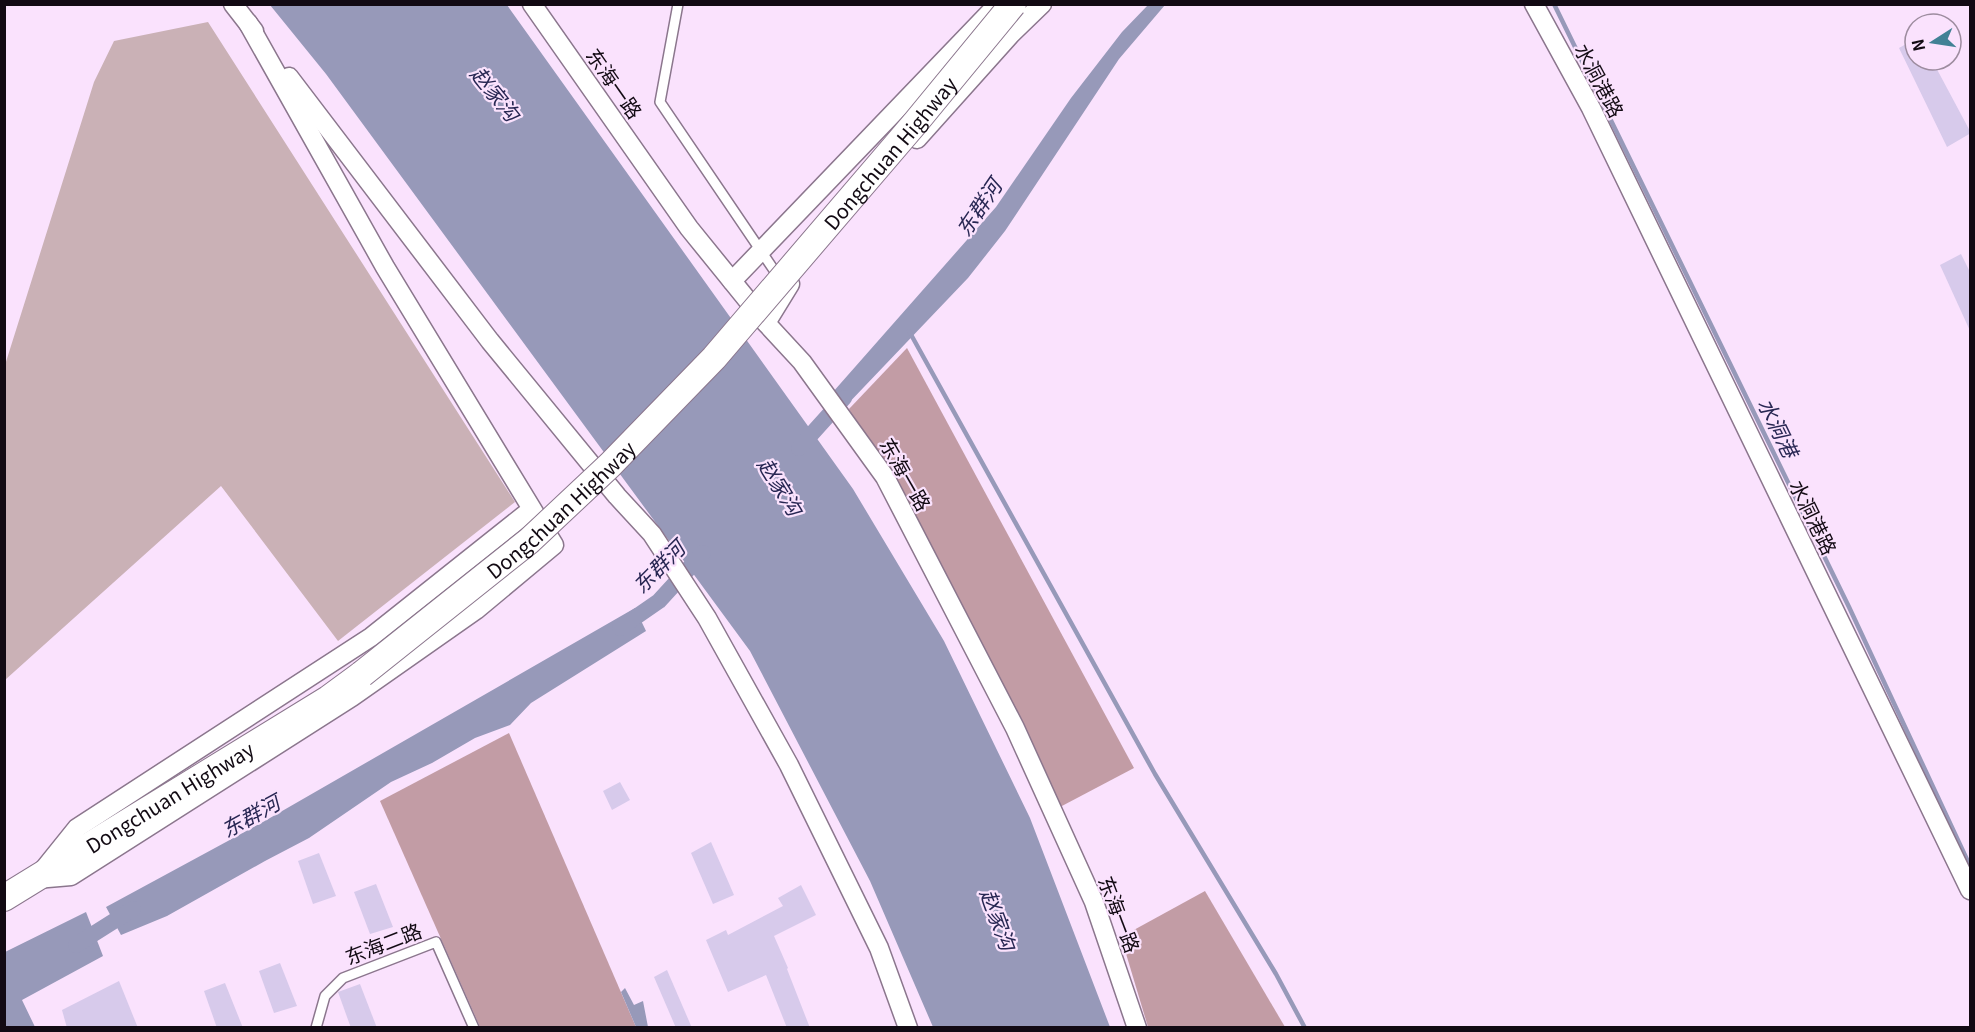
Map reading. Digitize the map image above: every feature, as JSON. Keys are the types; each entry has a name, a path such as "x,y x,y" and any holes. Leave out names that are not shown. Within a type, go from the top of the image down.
{"street":[{"path":"233,4 490,341 617,496 652,534 707,618 789,765 879,948 908,1028"},
{"name":"东海一路","path":"532,4 689,228 766,323 802,362 885,477 1015,728 1094,902 1137,1028"},
{"path":"732,281 998,4"},
{"name":"Dongchuan Highway","path":"4,898 328,699 529,541 626,449 714,358 916,122 1013,4"},
{"path":"766,323 787,289 1011,34 1042,4"},
{"name":"水洞港路","path":"1534,4 1596,119 1971,890"},
{"path":"36,879 71,876 352,697 476,609 554,545 385,267 248,23"},
{"path":"36,879 77,828 370,636 532,509"}],"lane":[{"path":"678,4 660,102 787,289"},
{"name":"东海二路","path":"316,1028 326,996 343,978 436,942 474,1028"}],"shaded area":[{"path":"208,22 515,502 338,641 221,486 5,680 5,365 94,82 114,41"},
{"path":"907,348 1134,768 1060,807 849,409"},
{"path":"509,733 636,1027 480,1027 380,801"},
{"path":"1205,891 1285,1027 1148,1027 1121,937"}],"water":[{"name":"赵家沟","path":"270,5 507,5 853,489 944,641 1030,818 1110,1027 933,1027 870,881 750,651 326,74"},
{"path":"1148,5 1165,5 1119,59 1005,231 968,278 843,409 833,392 996,207 1071,98 1122,32"},
{"path":"635,608 646,631 531,703 510,725 475,738 432,763 391,782 309,838 167,916 121,935 106,907 263,822"},
{"path":"86,912 103,956 22,1000 35,1027 5,1027 5,952"},
{"path":"625,988 634,1005 643,1001 648,1027 636,1027 621,992"}],"building":[{"path":"1911,72 1938,72 1971,133 1947,147"},
{"path":"1961,254 1971,274 1971,333 1940,265"},
{"path":"620,782 630,800 612,810 603,791"},
{"path":"711,842 734,895 713,904 691,853"},
{"path":"319,853 336,896 313,904 298,861"},
{"path":"376,884 393,927 370,934 354,892"},
{"path":"801,885 816,915 774,936 810,1028 787,1028 766,975 728,992 706,940 726,930 728,935 783,906 778,898"},
{"path":"280,963 297,1006 274,1013 259,971"},
{"path":"667,970 692,1028 676,1028 654,977"},
{"path":"119,981 138,1028 67,1028 62,1010"},
{"path":"225,983 243,1028 217,1028 204,991"},
{"path":"360,984 377,1028 351,1028 338,992"}],"waterway":[{"name":"水洞港","path":"1554,4 1849,607 1970,866"},
{"path":"909,331 1155,774 1276,974 1305,1028"},
{"name":"东群河","path":"799,448 844,398"},
{"name":"东群河","path":"620,628 659,601 703,553"},
{"name":"东群河","path":"76,945 133,909"}]}
